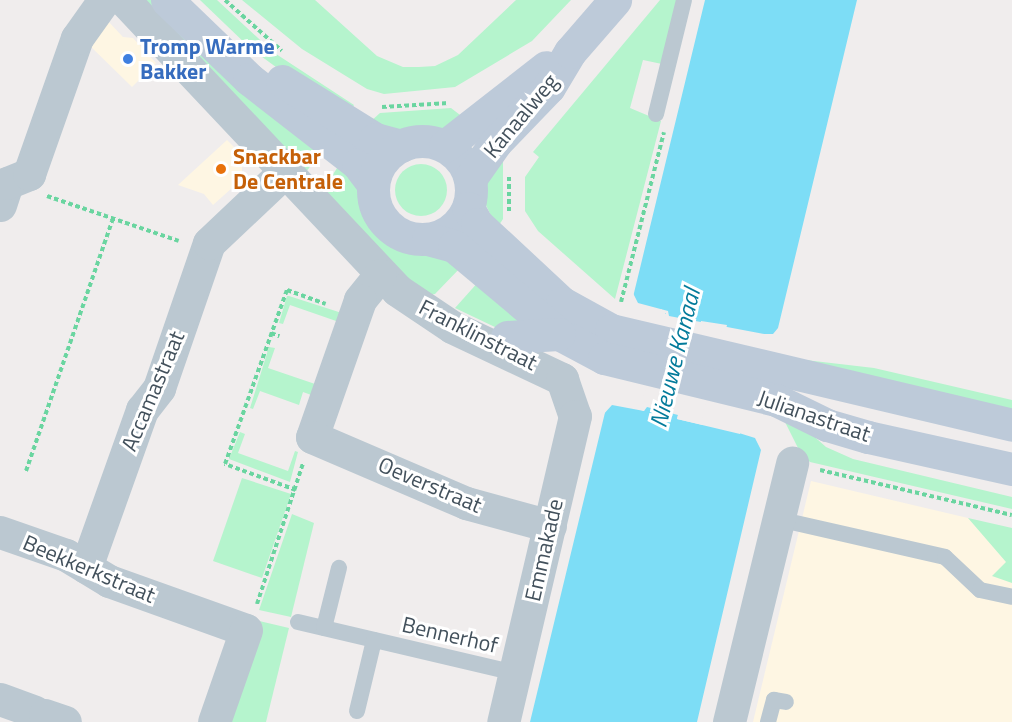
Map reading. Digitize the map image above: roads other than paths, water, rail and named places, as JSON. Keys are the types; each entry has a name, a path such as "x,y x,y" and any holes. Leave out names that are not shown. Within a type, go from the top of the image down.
{"main road":[{"path":"167,0 249,79 358,164 373,184"},
{"path":"190,0 236,47 293,89 375,139 401,146"},
{"name":"Kanaalweg","path":"469,193 496,142 549,87 570,52 615,0"},
{"name":"Kanaalweg","path":"445,146 535,73 570,52"},
{"path":"469,193 459,223 445,233 428,239 399,234 387,225 374,199 373,184 378,168 401,146 415,141 445,146 460,160 469,193 508,255 562,303 620,334"},
{"name":"Franklinstraat","path":"428,239 454,246 467,255 559,334 620,334"},
{"path":"491,337 559,334"},
{"name":"Julianastraat","path":"620,334 753,380 1012,425"},
{"name":"Julianastraat","path":"753,380 788,404 827,425 868,437 1012,470"}],"street":[{"path":"0,205 8,183 29,174 77,38 104,0"},
{"name":"Franklinstraat","path":"124,0 380,275 427,312 491,337 562,379"},
{"name":"Accamastraat","path":"86,567 142,410 159,388 209,243 283,173"},
{"name":"Oeverstraat","path":"380,275 360,300 312,437 466,503 550,526"},
{"name":"Emmakade","path":"503,722 575,416 562,379"},
{"path":"729,722 792,463"},
{"name":"Beekkerkstraat","path":"0,532 66,555 109,581 246,630 214,722"},
{"path":"0,699 48,716"}],"lane":[{"path":"662,117 684,0"},
{"path":"778,519 945,557 980,590 1012,597"},
{"path":"324,628 339,568"},
{"name":"Bennerhof","path":"298,622 515,673"},
{"name":"Bennerhof","path":"357,711 374,640"},
{"path":"768,722 774,700 786,702"}],"water":[{"name":"Nieuwe Kanaal","path":"705,0 857,0 778,328 773,334 763,334 739,433 755,438 761,450 697,722 530,722","holes":["661,309 668,316 644,411 638,409","701,321 727,325 703,425 677,419"]}],"place":[{"name":"Tromp Warme Bakker","path":"128,59"},
{"name":"Snackbar De Centrale","path":"221,169"}]}
